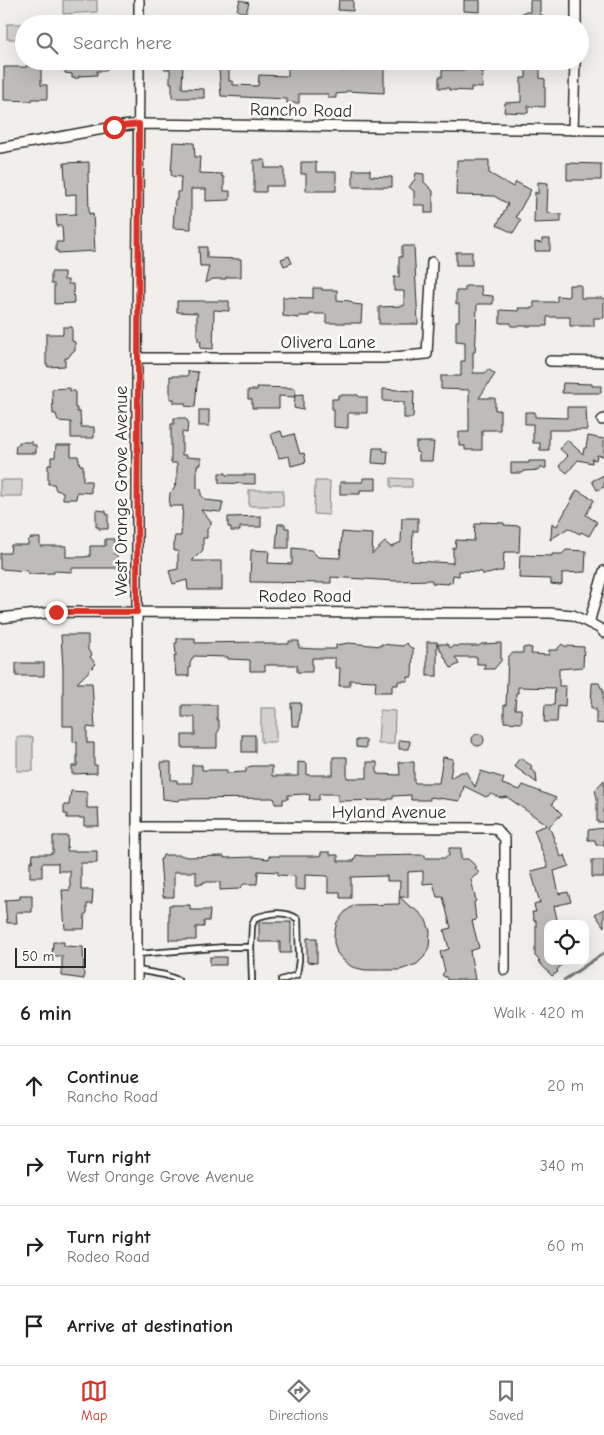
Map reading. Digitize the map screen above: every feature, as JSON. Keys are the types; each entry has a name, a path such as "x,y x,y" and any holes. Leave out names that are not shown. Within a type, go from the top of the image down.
{"street":[{"path":"139,0 139,15"},
{"path":"576,0 576,15"},
{"name":"West Orange Grove Avenue","path":"137,975 139,70"},
{"path":"573,130 575,70"},
{"name":"Rancho Road","path":"0,148 139,124 604,130"},
{"name":"Olivera Lane","path":"137,358 383,358 427,354 432,262"},
{"path":"550,361 604,362"},
{"path":"588,623 604,572"},
{"name":"Rodeo Road","path":"0,618 56,612 550,613 573,615 601,629 604,633"},
{"name":"Hyland Avenue","path":"137,827 495,828 505,839 505,970"}],"lane":[{"path":"252,980 251,947 254,918 270,913 290,914 298,919 299,960 297,975 282,980"},
{"path":"137,954 226,947 251,947"},
{"path":"137,975 165,975 178,980"}],"shaded area":[{"path":"63,0 97,0 97,12 63,14"},
{"path":"7,24 15,24 15,39 7,39"},
{"path":"391,478 412,479 412,487 391,487"},
{"path":"0,480 22,480 22,496 0,496"},
{"path":"315,481 330,481 329,515 314,514"},
{"path":"249,490 283,490 283,506 249,506"},
{"path":"261,708 276,708 276,742 261,742"},
{"path":"380,710 395,711 394,744 378,744"},
{"path":"17,737 33,737 33,771 17,771"}],"building":[{"path":"240,0 249,3 246,13 237,10"},
{"path":"339,0 353,0 353,11 338,10"},
{"path":"464,0 480,0 480,12 464,11"},
{"path":"530,0 540,0 540,14 542,15 522,15 523,12 530,12"},
{"path":"4,67 15,67 15,70 41,70 41,85 47,85 47,99 32,99 32,101 4,100"},
{"path":"65,70 105,70 97,71 97,75 79,76 79,78 72,78 72,74 65,73"},
{"path":"170,70 183,70 182,88 204,89 204,98 172,98 172,83 170,83"},
{"path":"219,70 229,70 229,81 233,81 233,85 258,86 259,75 288,76 288,70 384,70 384,93 346,91 345,93 336,94 336,98 328,98 328,94 299,94 299,103 287,103 287,99 221,96"},
{"path":"442,70 483,71 482,88 471,87 471,91 439,88 439,77 442,77"},
{"path":"526,70 540,70 540,78 545,79 545,107 528,106 528,113 504,112 505,103 521,102 521,78 526,78"},
{"path":"173,142 194,143 195,157 200,157 199,173 222,174 222,177 224,177 224,191 230,191 230,200 206,201 206,189 191,189 191,229 173,228 175,200 177,200 177,192 180,192 181,177 172,176 171,174"},
{"path":"254,160 265,160 265,168 284,168 284,186 266,186 266,192 254,192"},
{"path":"457,160 489,160 489,173 513,187 516,182 531,190 516,217 521,220 513,233 497,225 508,204 494,196 456,195"},
{"path":"89,162 89,214 93,213 95,251 58,253 56,251 56,242 63,242 62,226 57,226 56,215 76,214 76,194 66,195 64,163"},
{"path":"301,162 316,162 316,172 336,172 336,191 306,191 306,174 301,174"},
{"path":"567,163 601,164 601,180 567,180"},
{"path":"353,170 370,170 370,176 392,177 392,187 353,187"},
{"path":"416,173 424,174 424,182 433,191 433,213 425,213 425,205 414,205 414,191 409,187 415,179"},
{"path":"538,182 548,183 547,213 561,214 561,222 534,223 535,192 538,194"},
{"path":"542,239 550,239 550,251 535,251 535,242 542,243"},
{"path":"402,246 414,246 418,324 379,324 379,307 404,306 404,291 394,291 394,277 399,277 399,257 402,257"},
{"path":"199,247 207,247 207,258 241,259 241,277 213,279 205,283 209,266 200,266"},
{"path":"456,252 472,252 472,265 456,265"},
{"path":"289,256 292,263 284,266 281,259"},
{"path":"51,272 64,272 64,280 68,280 68,284 73,284 74,303 54,304 54,284 51,284"},
{"path":"569,285 581,285 581,298 604,298 604,318 594,318 594,326 570,326 570,317 547,317 547,326 511,326 511,323 500,323 500,310 519,311 518,308 534,308 534,302 555,302 557,301 557,296 568,297"},
{"path":"465,286 481,286 482,295 493,296 493,304 477,304 473,373 485,373 488,369 495,374 479,398 495,398 495,410 500,410 500,430 482,430 482,450 465,450 465,446 459,446 459,432 469,432 469,390 441,389 441,376 461,376 461,361 465,361 465,342 456,341 456,321 459,321 459,304 456,304 456,291 465,291"},
{"path":"313,288 337,290 337,300 350,301 353,304 362,305 361,323 326,323 326,314 309,314 309,316 299,316 299,318 283,316 283,297 313,298"},
{"path":"177,301 229,301 229,311 214,310 213,349 200,348 201,341 198,341 197,337 197,313 177,312"},
{"path":"63,327 72,327 72,341 75,342 75,351 68,358 65,358 65,366 48,367 46,365 46,334 63,334"},
{"path":"188,371 198,372 195,407 185,406 185,403 174,403 174,399 170,399 170,376 188,376"},
{"path":"563,383 601,386 601,393 562,393"},
{"path":"257,387 295,388 295,397 279,396 279,408 252,408 252,399 248,399 248,390 257,390"},
{"path":"70,388 70,391 75,391 75,408 77,408 77,412 80,412 81,427 94,427 94,438 71,438 71,422 58,421 56,414 53,414 52,389"},
{"path":"383,389 414,391 413,418 404,418 404,402 383,401"},
{"path":"303,394 303,410 294,408 295,395"},
{"path":"338,395 367,397 367,413 348,413 348,428 334,427 332,399 338,399"},
{"path":"567,407 586,407 587,430 549,430 549,450 540,450 540,443 533,443 533,424 525,424 525,412 535,412 535,417 567,418"},
{"path":"199,410 209,410 209,426 199,426"},
{"path":"174,418 184,418 188,421 187,433 182,432 182,455 201,458 201,465 197,465 197,488 201,489 201,495 206,500 223,502 221,512 201,510 211,522 211,525 207,529 207,538 203,538 203,550 192,561 222,561 222,590 188,590 187,580 173,584 169,571 178,569 178,551 174,551 174,541 175,536 181,536 183,506 169,506 170,493 174,489 177,479 177,463 171,463 171,424 174,424"},
{"path":"281,431 283,437 294,434 300,454 304,453 306,462 291,466 289,456 279,458 271,434"},
{"path":"588,436 604,439 604,456 597,455 596,460 592,459 592,463 578,460 567,473 559,466 568,456 560,449 567,440 583,454"},
{"path":"19,442 32,442 32,445 36,445 36,453 15,453 16,445 19,445"},
{"path":"416,442 434,442 432,461 419,461 419,453 416,452"},
{"path":"56,445 71,445 71,456 78,456 80,465 83,465 83,481 91,481 91,493 77,492 76,499 63,499 63,492 56,490 54,484 48,484 48,465 51,465 51,457 55,457"},
{"path":"373,448 383,448 383,451 388,451 387,464 372,463"},
{"path":"529,461 546,461 546,468 523,471 523,473 511,473 511,463 529,463"},
{"path":"219,473 226,473 226,475 255,475 255,484 219,483"},
{"path":"604,475 604,487 597,490 592,481"},
{"path":"363,478 376,478 376,490 360,490 360,494 340,494 340,482 363,482"},
{"path":"577,490 594,500 586,515 597,522 589,536 568,528 550,540 552,523 557,526"},
{"path":"96,510 106,511 106,514 108,514 108,529 96,527"},
{"path":"261,516 261,527 240,527 240,531 231,531 231,527 228,527 228,517"},
{"path":"402,518 418,518 418,531 413,531 412,561 453,563 453,548 455,548 456,540 474,541 475,524 480,524 480,522 520,526 519,552 504,552 503,571 482,574 482,572 459,571 459,576 453,575 452,583 449,582 449,584 432,583 432,580 395,581 331,577 331,583 250,582 251,550 269,551 268,563 292,564 292,548 311,550 318,557 340,558 342,532 373,534 372,554 385,542 391,547 401,542"},
{"path":"278,524 285,524 285,528 289,528 289,548 276,548"},
{"path":"31,538 40,538 40,546 66,546 66,557 90,556 90,546 105,546 105,539 114,539 114,554 117,554 117,568 72,568 72,572 54,571 54,573 28,574 28,571 0,569 0,553 10,553 11,545 28,545 28,541"},
{"path":"566,550 586,551 585,572 562,573 562,584 560,585 551,584 551,579 519,578 520,555 552,556 552,554 562,554"},
{"path":"61,635 88,635 88,650 92,655 90,657 96,664 77,683 92,683 95,728 87,727 87,743 94,743 94,765 97,765 97,773 72,774 72,766 77,766 77,742 73,742 73,726 63,726"},
{"path":"177,638 195,638 195,643 264,642 264,644 289,644 289,641 299,641 299,648 315,649 336,649 336,645 349,643 403,646 406,643 413,648 412,677 408,677 408,681 398,681 398,685 392,685 392,692 375,692 376,681 350,680 350,686 339,686 340,668 335,668 335,658 312,658 312,672 297,672 297,665 265,665 265,671 250,671 250,660 194,656 190,663 189,676 176,676 174,655 176,656 175,643 177,643"},
{"path":"427,642 437,642 437,676 427,676"},
{"path":"501,643 501,661 494,669 484,669 485,664 477,664 477,657 455,657 459,664 451,668 437,644 447,644 450,648 453,646 478,646"},
{"path":"562,644 564,646 584,647 583,667 559,669 559,686 566,686 565,707 558,706 557,722 544,722 545,705 554,705 555,688 518,687 515,709 521,709 521,723 504,722 508,657 513,653 523,653 523,648 528,647 532,648 531,654 549,655 549,650 558,650"},
{"path":"16,663 44,663 44,676 16,676"},
{"path":"592,683 599,683 601,688 603,688 604,724 596,723 596,709 591,708"},
{"path":"291,703 301,703 299,726 292,726"},
{"path":"182,705 217,705 219,731 217,733 217,748 182,748 182,735 195,735 195,717 182,717"},
{"path":"478,734 484,740 478,746 472,740"},
{"path":"242,735 255,735 255,752 242,752"},
{"path":"356,740 366,740 366,748 356,747"},
{"path":"399,740 410,741 409,749 399,749"},
{"path":"333,757 347,757 347,778 367,778 367,762 377,762 377,774 400,775 399,762 414,762 414,782 439,783 443,757 453,759 450,778 461,772 466,772 475,787 481,771 504,778 502,784 520,790 523,785 556,798 552,804 562,814 549,826 561,857 565,855 569,866 554,871 559,894 568,892 571,902 554,906 557,920 544,920 544,965 561,965 557,970 558,972 552,976 535,956 536,920 534,921 532,912 536,912 534,905 540,903 531,871 548,867 534,830 547,825 507,797 501,798 491,794 486,797 464,786 460,801 430,797 430,800 411,800 411,795 393,796 393,799 388,800 338,801 338,794 319,794 319,800 309,800 310,795 305,794 288,795 288,799 283,799 283,804 275,804 275,799 272,798 180,799 179,801 163,799 161,762 171,762 171,780 177,780 177,783 192,783 192,765 202,765 202,770 227,770 227,773 246,772 246,768 251,766 272,766 272,776 298,776 298,762 307,763 307,775 333,775"},
{"path":"520,758 532,766 530,769 536,773 537,783 514,766"},
{"path":"604,780 604,822 597,822 595,790"},
{"path":"71,791 87,792 87,808 98,808 99,826 84,826 84,818 67,818 67,814 64,814 64,805 69,805"},
{"path":"604,828 604,845 596,845 595,840 588,840 588,830"},
{"path":"53,836 68,836 67,851 97,851 97,863 81,863 81,890 93,890 92,904 87,904 84,929 65,929 62,890 70,890 70,871 58,871 58,863 42,863 42,877 30,877 30,861 32,862 33,854 53,853"},
{"path":"449,848 461,848 461,859 468,859 477,867 475,868 479,873 471,879 476,901 474,902 476,920 472,921 479,948 470,951 475,980 447,980 442,975 445,971 440,952 449,949 444,930 451,928 443,897 437,897 433,883 423,884 423,871 408,872 408,897 400,897 426,920 430,931 429,948 417,964 400,970 365,970 352,967 337,953 334,943 337,922 354,905 399,904 400,881 387,881 387,876 351,877 351,898 340,898 340,892 328,892 328,876 305,875 305,890 295,889 295,876 278,875 278,872 258,871 257,884 244,884 239,889 220,890 220,882 196,884 196,872 174,872 174,897 163,897 160,859 162,859 163,855 269,859 269,856 317,856 321,855 321,852 330,852 330,855 338,855 338,861 354,861 356,855 425,855 425,858 446,858 446,856 449,856"},
{"path":"592,860 604,860 604,877 592,877"},
{"path":"20,895 32,895 32,912 16,912 17,923 7,923 5,900 20,899"},
{"path":"169,905 190,905 190,910 210,910 209,921 204,921 204,927 196,927 196,940 169,940"},
{"path":"604,909 604,927 595,914"},
{"path":"259,922 291,922 291,953 280,953 280,942 259,942"},
{"path":"307,938 317,938 317,963 307,962"},
{"path":"53,942 64,942 64,946 83,947 84,979 62,976 62,956 52,956"},
{"path":"210,957 226,957 226,965 210,965"}],"waterway":[{"path":"564,980 604,953"}],"route":[{"path":"56,612 137,612 139,124 114,127"}]}
